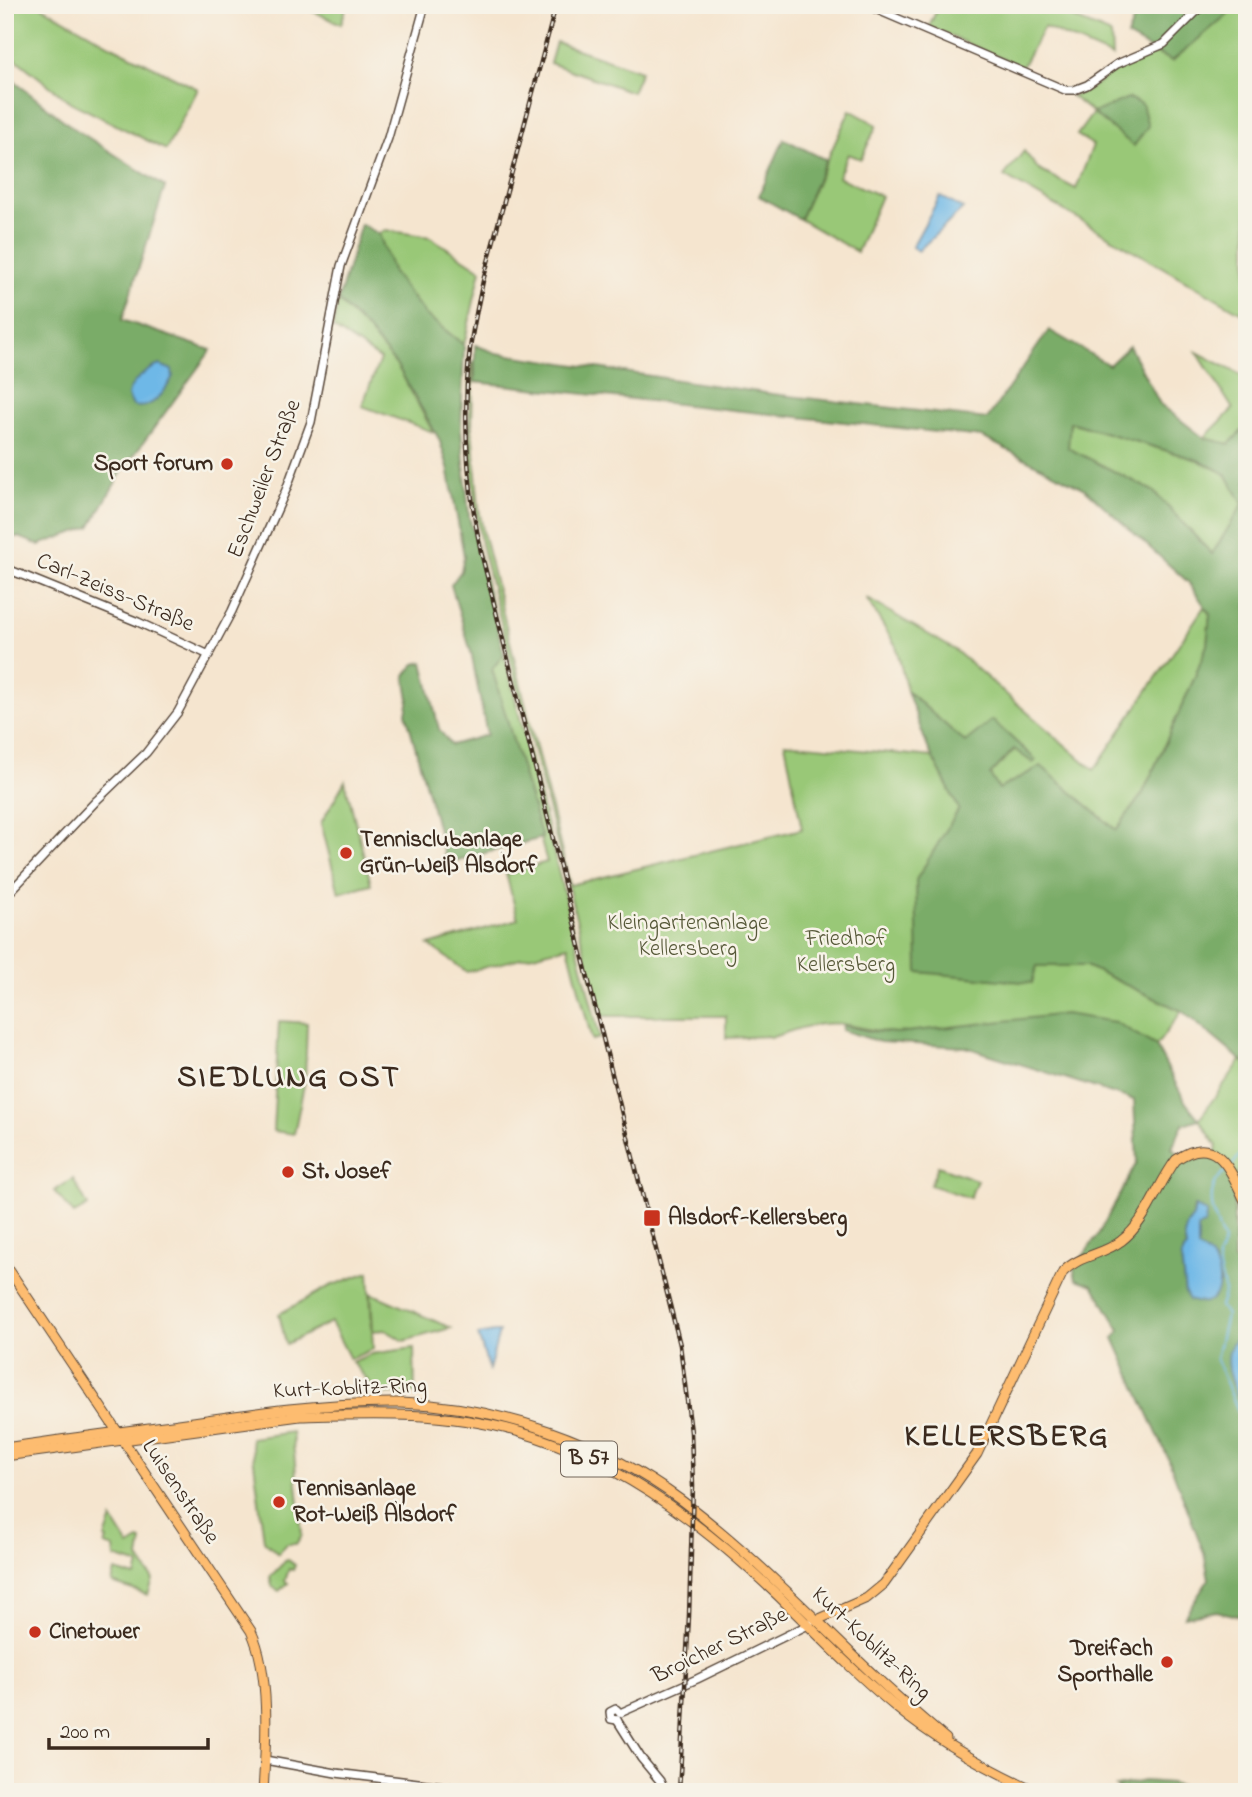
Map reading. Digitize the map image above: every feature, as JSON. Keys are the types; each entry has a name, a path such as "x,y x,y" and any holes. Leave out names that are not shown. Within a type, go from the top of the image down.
{"main road":[{"name":"Broicher Straße","path":"812,1623 879,1590 977,1454 1060,1278 1069,1265 1106,1250 1134,1230 1171,1167 1183,1155 1205,1151 1221,1157 1233,1174 1247,1205"},
{"name":"Luisenstraße","path":"5,1264 257,1642 262,1662 265,1760 263,1792"},
{"name":"Kurt-Koblitz-Ring","path":"5,1448 270,1410 371,1403 434,1405 481,1413 524,1423 594,1450 679,1499 748,1555 812,1623"},
{"name":"Kurt-Koblitz-Ring","path":"5,1456 300,1416 370,1413 441,1416 516,1431 602,1465 671,1506 961,1751 1038,1792"}],"street":[{"name":"Eschweiler Straße","path":"5,897 97,800 146,753 183,704 262,547 305,439 319,388 341,266 388,138 425,5"},
{"path":"866,5 1065,90 1087,85 1117,64 1164,44 1203,5"},
{"name":"Carl-Zeiss-Straße","path":"5,568 138,622 209,655"},
{"name":"Broicher Straße","path":"665,1792 660,1781 640,1758 619,1716 812,1623"},
{"path":"265,1760 336,1773 492,1792"}],"green space":[{"path":"5,5 39,5 110,45 198,89 166,150 70,102 8,53 5,49"},
{"path":"299,5 347,5 341,24"},
{"path":"939,5 1042,5 1109,33 1112,57 1044,27 1022,67 929,27"},
{"path":"1140,5 1232,5 1228,14 1172,61 1127,36"},
{"path":"1232,5 1247,5 1247,316 1004,176 1024,151 1039,170 1076,189 1093,145 1077,135 1093,113 1071,96 1085,92 1123,66 1146,56 1155,53 1172,61 1228,14"},
{"path":"556,42 641,71 632,92 550,63"},
{"path":"5,74 72,127 165,187 122,320 211,350 121,473 90,527 39,545 19,537 5,537"},
{"path":"1128,98 1142,104 1148,126 1134,146 1093,113"},
{"path":"850,110 877,125 861,159 848,154 838,177 881,196 857,252 800,219"},
{"path":"784,139 826,160 800,219 759,196"},
{"path":"361,224 379,234 393,273 426,315 464,345 461,429 469,516 504,654 492,669 542,838 447,863 406,713 409,699 405,675 415,664 423,662 439,729 451,745 487,735 471,652 451,585 461,571 464,556 448,467 439,439 398,367 367,329 338,301"},
{"path":"385,230 430,237 481,270 464,345 426,315 393,273 379,234"},
{"path":"338,301 367,329 398,367 433,432 362,406 380,359 333,328"},
{"path":"1049,330 1109,365 1129,346 1160,404 1204,438 1229,444 1247,426 1247,1065 1182,1011 1086,966 1037,966 1032,983 918,972 916,880 959,809 928,748 907,691 965,742 992,720 1036,760 1033,763 1014,749 990,775 999,789 1041,766 1116,830 1143,793 1207,645 1210,614 1189,583 1085,489 982,437 475,382 475,345 496,353 772,394 987,419","holes":["1070,422 1198,460 1226,474 1243,504 1212,554 1153,491 1068,448"]},
{"path":"1197,352 1247,378 1247,426 1229,444 1204,438 1233,409"},
{"path":"471,363 472,429 484,536 570,885 802,829 785,743 933,757 959,809 916,881 1031,983 1036,966 1086,966 1182,1011 1156,1046 1115,1022 897,1033 833,1023 805,1027 770,1038 726,1038 726,1016 601,1016 481,544 470,454"},
{"path":"1070,422 1198,460 1226,474 1244,504 1212,555 1153,491 1067,448"},
{"path":"866,598 955,650 1094,770 1204,607 1210,614 1207,645 1194,679 1143,793 1116,830 1041,767 999,789 990,775 1015,749 1033,762 1035,760 992,720 966,743 907,691 896,646"},
{"path":"504,654 600,1038 592,1040 568,946 467,972 429,945 518,919 506,874 547,862 492,669"},
{"name":"Tennisclubanlage Grün-Weiß Alsdorf","path":"345,781 371,884 339,893 321,823"},
{"path":"1065,1014 1115,1022 1156,1046 1186,1103 1199,1119 1183,1124 1172,1148 1185,1160 1195,1156 1211,1156 1223,1164 1234,1180 1234,1261 1247,1264 1247,1338 1241,1335 1229,1367 1247,1416 1247,1618 1216,1611 1184,1617 1209,1579 1204,1553 1168,1458 1114,1338 1120,1330 1093,1285 1076,1279 1074,1269 1098,1235 1137,1162 1134,1100 966,1047 880,1042 842,1030 843,1025 869,1031 897,1033","holes":["1194,1207 1206,1212 1198,1227 1198,1249 1213,1262 1221,1283 1185,1293 1181,1258 1186,1247 1184,1236 1193,1217"]},
{"path":"279,1021 307,1023 305,1080 294,1134 273,1131"},
{"path":"1247,1052 1247,1183 1241,1174 1241,1167 1233,1181 1234,1264 1247,1267 1247,1445 1175,1321 1217,1146 1199,1119"},
{"path":"938,1166 977,1180 970,1198 930,1185"},
{"path":"73,1179 88,1206 74,1214 54,1191"},
{"path":"369,1272 373,1349 350,1359 331,1322 286,1344 279,1314 330,1286"},
{"path":"371,1293 451,1328 404,1341 385,1330 373,1331"},
{"path":"414,1348 415,1393 379,1394 352,1362 371,1354"},
{"name":"Tennisanlage Rot-Weiß Alsdorf","path":"292,1432 302,1535 296,1544 287,1544 278,1554 264,1541 251,1438"},
{"path":"112,1519 129,1546 142,1541 139,1558 153,1580 148,1595 112,1583 115,1571 136,1577 139,1565 115,1557 114,1548 105,1545"},
{"path":"287,1559 295,1565 293,1570 289,1569 285,1581 288,1583 279,1591 272,1586 270,1577"},
{"path":"1144,1781 1171,1783 1204,1792 1121,1792 1116,1787"}],"water":[{"path":"940,196 963,209 918,251 912,247"},
{"path":"160,365 172,370 173,376 166,388 152,403 133,406 128,396 132,386 144,373"},
{"path":"1195,1207 1207,1212 1204,1225 1198,1227 1198,1248 1208,1254 1214,1263 1219,1284 1217,1293 1211,1300 1202,1303 1189,1300 1185,1293 1181,1258 1186,1247 1184,1236 1187,1225 1193,1217"},
{"path":"499,1332 489,1370 478,1335"},
{"path":"1241,1335 1247,1338 1247,1416 1233,1385 1228,1362 1233,1342"}],"waterway":[{"path":"1231,1167 1247,1145"},
{"path":"1227,1170 1219,1177 1212,1195 1214,1214 1224,1241 1218,1262 1224,1288 1220,1306 1226,1315 1216,1359 1247,1431"}],"railway":[{"path":"556,5 476,315 466,400 467,451 481,552 680,1345 691,1432 693,1486 679,1792"}],"place":[{"name":"Sport forum","path":"227,464"},
{"name":"Tennisclubanlage Grün-Weiß Alsdorf","path":"346,853"},
{"name":"St. Josef","path":"288,1172"},
{"name":"Alsdorf-Kellersberg","path":"652,1218"},
{"name":"Tennisanlage Rot-Weiß Alsdorf","path":"279,1502"},
{"name":"Cinetower","path":"35,1632"},
{"name":"Dreifach Sporthalle","path":"1167,1662"}],"district":[{"name":"SIEDLUNG OST","path":"289,1079"},
{"name":"KELLERSBERG","path":"1007,1438"}],"park label":[{"name":"Kleingartenanlage Kellersberg","path":"688,936"},
{"name":"Friedhof Kellersberg","path":"846,952"}]}
